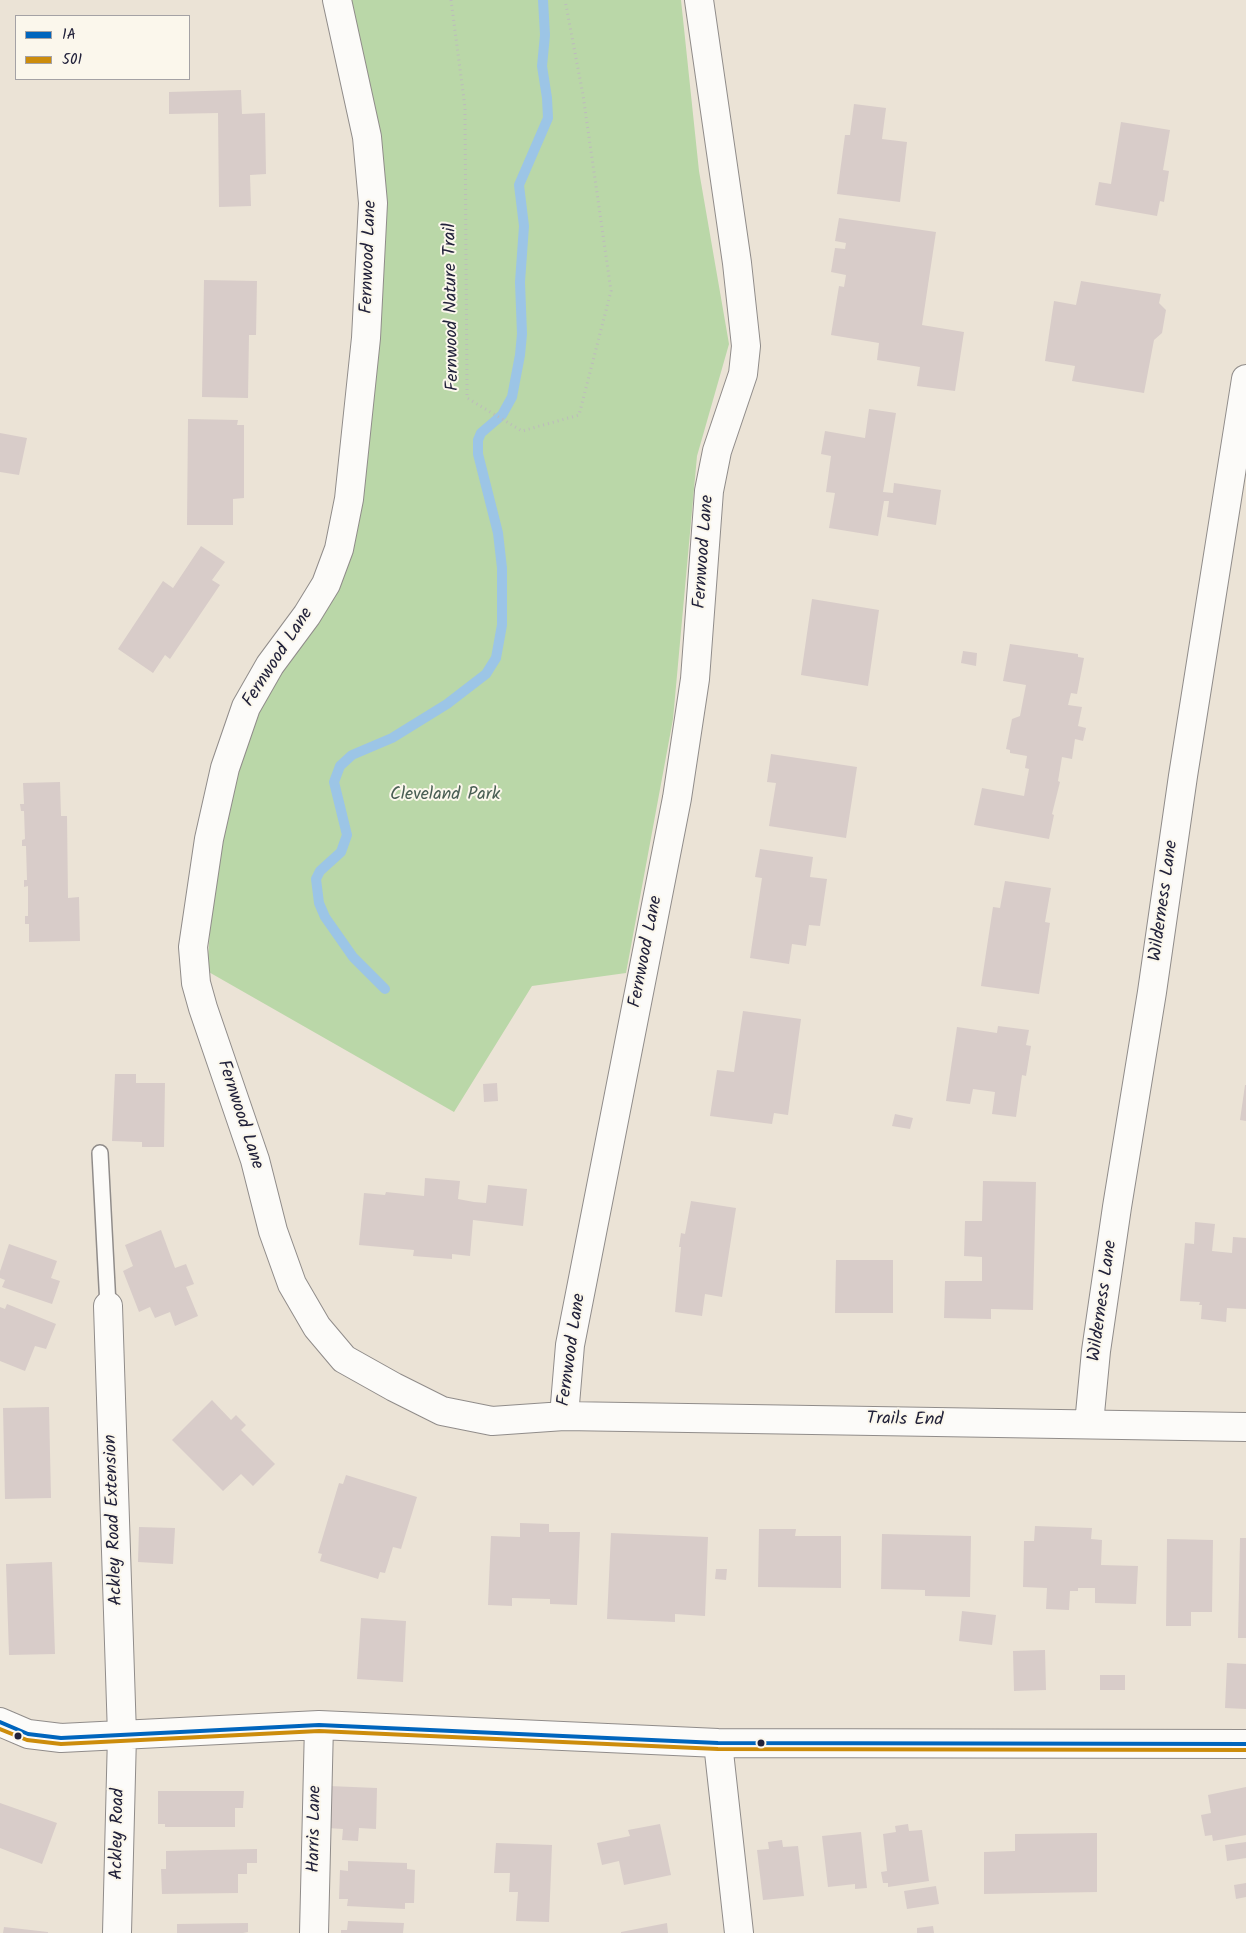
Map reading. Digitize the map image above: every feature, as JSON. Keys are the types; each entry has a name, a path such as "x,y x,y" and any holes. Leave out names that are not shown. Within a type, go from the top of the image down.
{"street":[{"name":"Fernwood Lane","path":"337,0 367,137 373,203 366,338 349,499 339,549 326,584 307,615 270,665 246,707 224,768 208,839 194,946 196,983 255,1160 273,1231 282,1257 292,1284 317,1328 344,1359 394,1387 442,1411 492,1420 564,1416 570,1345 677,798 696,679 709,491 717,451 743,374 746,346 737,263 699,0"},
{"name":"Wilderness Lane","path":"1089,1424 1096,1351 1116,1207 1152,992 1183,776 1246,379"},
{"name":"Ackley Road Extension","path":"108,1306 122,1735"},
{"name":"Trails End","path":"564,1416 1246,1427"},
{"path":"0,1722 28,1734 61,1738 319,1725 718,1743 1246,1744"},
{"name":"Harris Lane","path":"314,1933 319,1725"},
{"name":"Ackley Road","path":"117,1933 122,1735"},
{"path":"718,1743 739,1933"}],"lane":[{"path":"100,1153 108,1306"}],"path":[{"name":"Fernwood Nature Trail","path":"451,0 465,107 467,398 522,431 580,415 611,291 582,95 564,0"}],"green space":[{"name":"Cleveland Park","path":"350,0 681,0 699,171 729,344 697,456 673,719 626,973 532,986 454,1112 207,971 216,848 244,723 340,579 377,320"}],"building":[{"path":"241,90 242,114 265,113 266,174 250,175 251,206 219,207 218,113 169,114 169,92"},
{"path":"854,104 886,108 882,139 907,142 900,202 837,194 845,135 850,135"},
{"path":"1121,122 1170,130 1163,170 1169,171 1164,202 1160,201 1157,216 1095,205 1099,182 1111,184"},
{"path":"839,218 936,232 922,325 964,332 955,391 917,386 920,367 877,360 879,343 831,335 839,286 844,287 846,275 831,272 835,248 845,249 846,243 835,241"},
{"path":"204,280 257,281 256,335 249,335 248,398 202,397"},
{"path":"1081,281 1161,294 1159,303 1166,310 1162,333 1154,340 1144,393 1072,381 1075,366 1045,361 1054,301 1076,305"},
{"path":"869,409 896,413 883,492 893,493 894,483 941,490 936,525 887,517 889,501 884,501 878,536 829,528 835,493 826,492 831,456 821,454 825,431 865,438"},
{"path":"188,419 238,420 237,425 244,425 244,498 233,499 233,525 187,525"},
{"path":"0,433 27,438 19,475 0,472"},
{"path":"201,546 225,562 212,580 220,585 170,659 165,655 153,673 118,649 163,581 173,588"},
{"path":"812,599 879,610 868,686 801,675"},
{"path":"1010,644 1078,654 1078,657 1084,658 1077,694 1071,693 1068,705 1082,707 1078,726 1086,728 1083,741 1075,739 1072,759 1062,757 1058,781 1060,782 1052,814 1054,815 1049,839 974,825 982,788 1024,796 1029,769 1025,768 1027,756 1010,753 1010,750 1006,749 1012,719 1020,716 1026,685 1003,681"},
{"path":"963,651 977,653 976,666 961,663"},
{"path":"771,754 857,767 846,838 769,826 776,783 767,782"},
{"path":"60,782 61,816 67,816 68,898 79,897 80,941 29,942 29,924 25,924 25,916 28,916 28,886 24,887 24,880 27,880 26,846 22,846 22,840 25,839 24,811 21,811 20,804 24,804 23,783"},
{"path":"760,849 813,857 810,877 827,879 820,926 809,925 806,946 792,944 789,964 750,958 762,878 755,877"},
{"path":"1005,881 1051,888 1045,922 1050,923 1039,994 981,986 993,907 1000,908"},
{"path":"743,1011 801,1019 788,1115 774,1113 772,1124 710,1116 717,1070 734,1072"},
{"path":"998,1026 1029,1030 1026,1045 1031,1046 1026,1076 1022,1075 1016,1117 992,1114 995,1092 973,1089 970,1104 946,1101 957,1027 997,1033"},
{"path":"115,1074 136,1074 136,1083 165,1083 164,1147 142,1147 142,1142 112,1141"},
{"path":"497,1083 498,1101 484,1102 483,1084"},
{"path":"1246,1085 1246,1121 1240,1120"},
{"path":"895,1114 913,1118 910,1129 892,1126"},
{"path":"425,1178 460,1181 458,1199 474,1202 486,1203 488,1185 527,1189 523,1226 473,1220 470,1256 452,1254 452,1259 413,1256 414,1250 359,1245 364,1193 385,1195 386,1192 424,1196"},
{"path":"983,1181 1036,1182 1033,1310 991,1309 991,1319 944,1318 945,1281 982,1281 982,1257 964,1256 965,1221 982,1221"},
{"path":"691,1201 736,1208 722,1297 705,1294 702,1316 675,1312 681,1233 685,1234"},
{"path":"1195,1222 1215,1224 1212,1251 1232,1253 1233,1237 1246,1238 1246,1309 1227,1308 1226,1322 1201,1319 1202,1305 1199,1305 1200,1302 1180,1301 1185,1243 1194,1244"},
{"path":"161,1230 175,1268 186,1264 194,1284 186,1287 198,1316 175,1326 170,1312 155,1318 150,1307 139,1312 123,1271 133,1266 125,1245"},
{"path":"9,1244 57,1261 51,1278 60,1281 52,1304 2,1287 5,1280 0,1278 0,1271"},
{"path":"836,1260 893,1260 893,1313 835,1313"},
{"path":"7,1304 56,1324 46,1349 35,1346 25,1371 0,1361 0,1307 5,1309"},
{"path":"212,1400 231,1420 236,1415 246,1425 241,1430 275,1464 253,1486 241,1474 223,1491 172,1440"},
{"path":"49,1407 51,1498 5,1499 3,1408"},
{"path":"346,1475 417,1497 401,1549 393,1547 385,1573 380,1572 378,1579 320,1561 322,1554 318,1553 339,1483 343,1484"},
{"path":"520,1523 549,1524 549,1532 580,1532 577,1605 550,1604 550,1599 512,1598 512,1606 488,1605 491,1536 520,1537"},
{"path":"1035,1526 1092,1528 1091,1539 1102,1540 1101,1565 1138,1566 1136,1604 1095,1603 1095,1588 1078,1588 1078,1591 1070,1591 1069,1610 1046,1609 1047,1588 1023,1587 1024,1541 1034,1541"},
{"path":"139,1527 175,1528 173,1564 138,1562"},
{"path":"759,1529 796,1529 795,1536 841,1536 841,1588 758,1587"},
{"path":"611,1533 708,1537 705,1616 675,1614 675,1622 607,1619"},
{"path":"882,1534 971,1536 970,1597 925,1596 925,1590 881,1589"},
{"path":"1240,1538 1246,1538 1246,1638 1238,1638"},
{"path":"1167,1539 1213,1540 1212,1612 1191,1612 1191,1626 1166,1626"},
{"path":"52,1562 55,1654 9,1655 6,1564"},
{"path":"716,1569 727,1569 726,1580 715,1579"},
{"path":"962,1611 996,1615 992,1645 959,1641"},
{"path":"361,1618 406,1621 403,1682 357,1679"},
{"path":"1045,1650 1046,1690 1014,1691 1013,1651"},
{"path":"1227,1663 1246,1664 1246,1709 1225,1708"},
{"path":"1100,1675 1125,1675 1125,1690 1100,1690"},
{"path":"329,1786 377,1788 376,1829 359,1828 358,1841 342,1840 343,1829 327,1828"},
{"path":"1246,1787 1246,1835 1213,1841 1212,1835 1205,1836 1201,1815 1211,1813 1208,1795"},
{"path":"158,1791 244,1791 243,1808 235,1808 235,1827 165,1827 165,1824 158,1824"},
{"path":"0,1803 57,1823 42,1864 0,1848"},
{"path":"660,1824 671,1875 624,1885 619,1861 602,1865 597,1843 630,1836 628,1830"},
{"path":"908,1824 909,1831 922,1830 929,1881 888,1887 888,1883 883,1883 881,1872 887,1871 883,1834 896,1832 895,1826"},
{"path":"861,1832 867,1888 855,1889 855,1884 828,1887 822,1836"},
{"path":"1097,1833 1097,1892 984,1894 984,1852 1015,1851 1015,1834"},
{"path":"782,1840 783,1847 798,1846 804,1896 763,1900 757,1850 769,1849 768,1842"},
{"path":"1246,1842 1246,1858 1227,1861 1225,1845"},
{"path":"496,1843 552,1845 549,1922 516,1921 518,1892 509,1892 510,1873 494,1873"},
{"path":"257,1849 257,1863 247,1863 247,1874 238,1874 238,1893 162,1894 161,1869 166,1869 166,1851"},
{"path":"348,1861 407,1863 407,1869 415,1870 414,1903 405,1903 405,1909 347,1906 348,1899 339,1899 340,1870 348,1871"},
{"path":"1246,1883 1246,1897 1236,1899 1234,1885"},
{"path":"936,1886 939,1904 907,1909 904,1891"},
{"path":"348,1921 404,1923 403,1933 341,1933 341,1930 347,1930"},
{"path":"248,1923 248,1932 243,1933 177,1933 177,1924"},
{"path":"667,1923 668,1933 621,1933 621,1932"},
{"path":"933,1926 934,1933 917,1933 917,1928"},
{"path":"4,1927 48,1932 48,1933 3,1933"}],"waterway":[{"path":"385,989 353,957 325,917 319,903 316,879 320,871 341,852 347,835 334,782 340,766 352,755 392,738 447,704 486,674 496,658 502,625 502,568 498,533 478,454 478,440 481,433 502,415 512,397 520,355 522,334 520,282 524,226 519,185 548,118 542,66 545,35 543,0"}],"transit line":[{"name":"1A","path":"0,1722 28,1734 61,1738 319,1725 718,1743 1246,1744"},
{"name":"501","path":"0,1729 27,1740 61,1744 319,1731 718,1749 1246,1750"}]}
